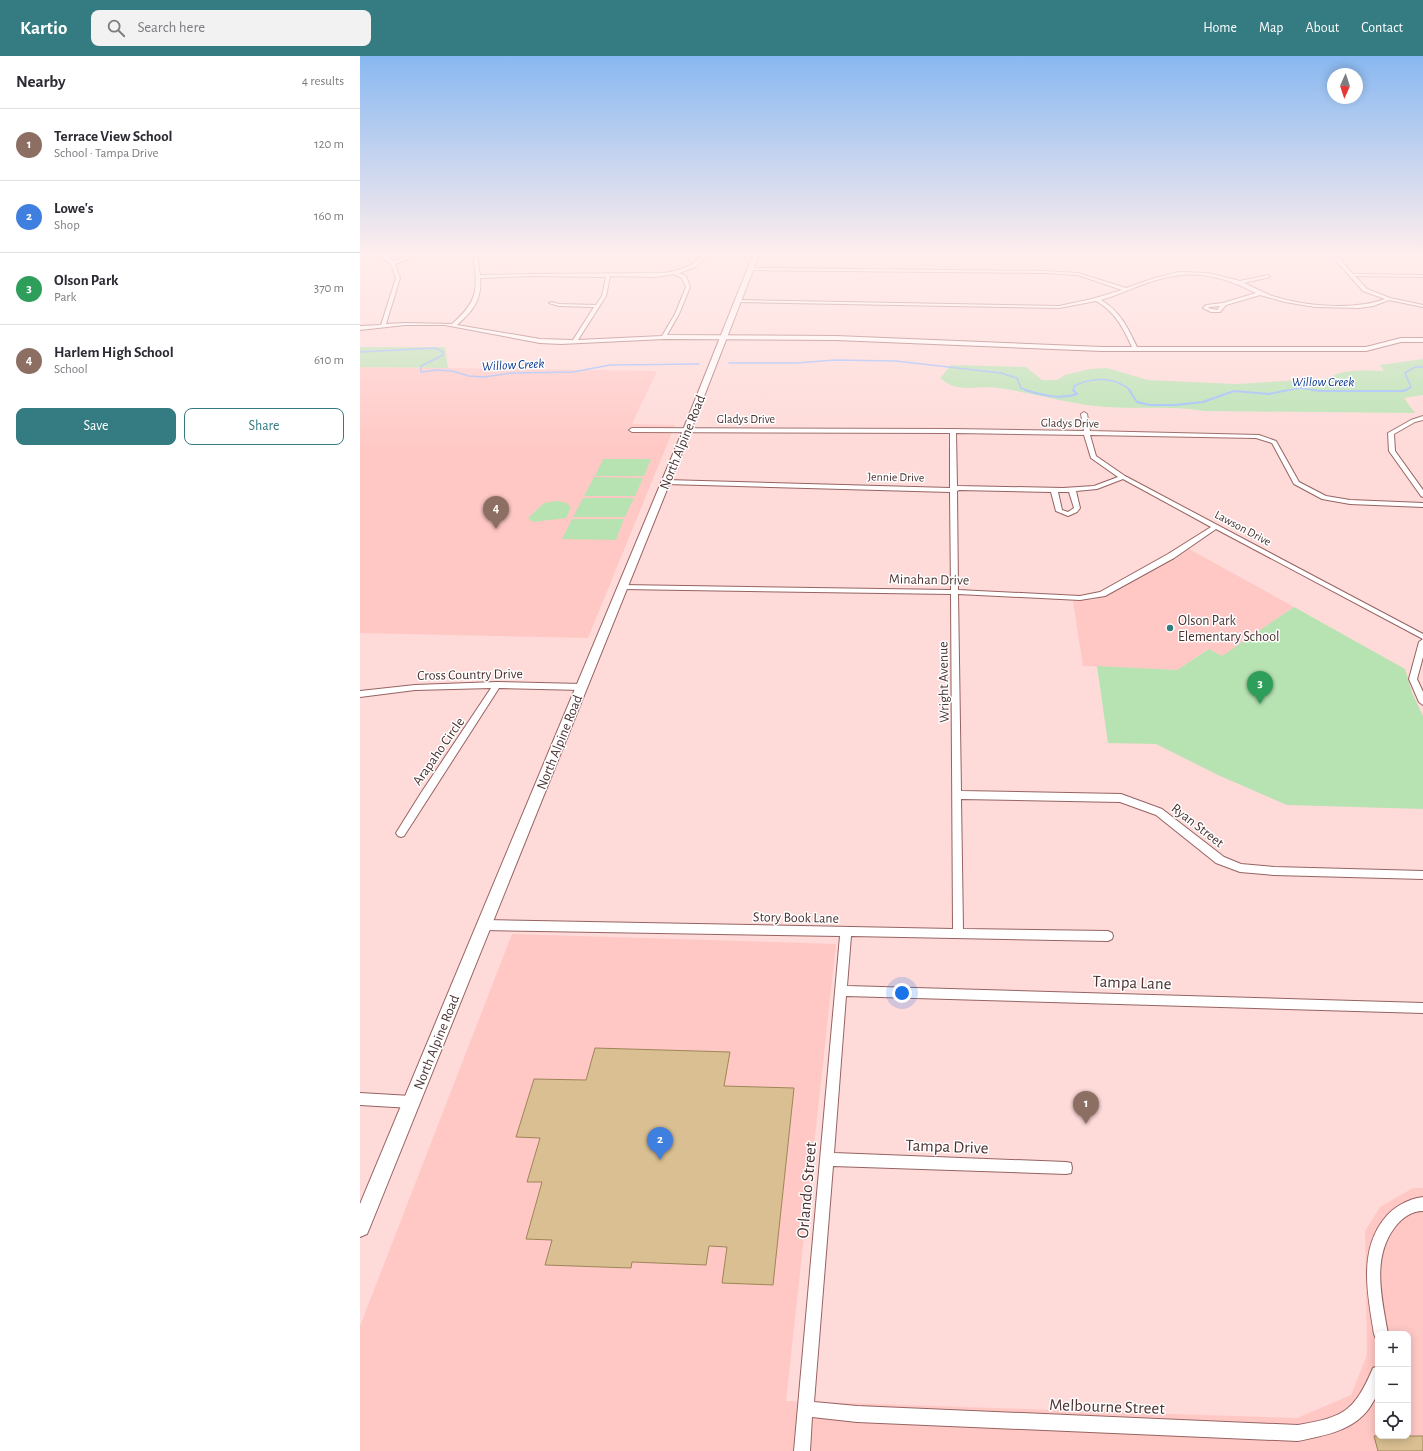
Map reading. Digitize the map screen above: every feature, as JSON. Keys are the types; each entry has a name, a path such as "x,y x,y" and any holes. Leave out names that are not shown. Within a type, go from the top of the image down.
{"main road":[{"name":"North Alpine Road","path":"360,1227 666,482 730,320"}],"street":[{"path":"383,325 385,320"},
{"path":"454,325 460,320"},
{"path":"574,342 588,320"},
{"path":"664,337 673,320"},
{"path":"1121,320 1135,349"},
{"path":"360,328 383,325 412,324 454,325 540,342 574,342 664,337 836,338 1102,349 1366,349 1401,340 1423,340"},
{"name":"Lawson Drive","path":"1084,414 1093,457 1123,477 1423,637"},
{"path":"1423,418 1413,421 1392,433 1392,451 1423,495"},
{"name":"Gladys Drive","path":"632,430 953,431 1257,436 1274,442 1296,483 1324,498 1350,502 1423,505"},
{"name":"Wright Avenue","path":"953,431 958,933"},
{"name":"Jennie Drive","path":"666,482 954,490 958,488 1054,490 1095,488 1123,477"},
{"path":"1054,490 1059,511 1068,514 1075,512 1077,508 1072,489"},
{"name":"Minahan Drive","path":"622,587 955,592 1066,599 1080,598 1102,594 1171,556 1216,526"},
{"path":"1423,642 1413,679 1423,702"},
{"name":"Cross Country Drive","path":"360,694 392,689 498,685 582,687"},
{"name":"Arapaho Circle","path":"401,833 414,810 476,722 498,685"},
{"name":"Ryan Street","path":"956,795 1121,798 1159,812 1220,860 1240,868 1274,871 1423,875"},
{"name":"Story Book Lane","path":"484,926 1108,936"},
{"name":"Orlando Street","path":"802,1451 846,931"},
{"name":"Tampa Lane","path":"841,991 1423,1008"},
{"path":"360,1099 411,1102"},
{"name":"Tampa Drive","path":"826,1159 1066,1168"},
{"path":"1380,1331 1374,1292 1374,1263 1377,1244 1384,1227 1398,1213 1416,1204 1423,1204"},
{"name":"Melbourne Street","path":"805,1409 864,1415 1298,1433 1330,1427 1355,1415 1370,1395 1375,1381"}],"shaded area":[{"path":"360,367 657,371 632,424 675,425 588,638 360,633"},
{"name":"Olson Park Elementary School","path":"1189,549 1294,607 1222,657 1208,649 1177,670 1083,666 1073,601 1092,600 1106,595"},
{"path":"512,934 836,944 786,1401 1297,1418 1351,1395 1367,1355 1365,1231 1380,1207 1413,1188 1423,1188 1423,1451 360,1451 360,1326"}],"green space":[{"path":"360,347 445,347 448,368 360,367"},
{"path":"1423,359 1423,395 1404,398 1415,413 1205,411 1178,408 1095,406 999,388 968,388 953,386 940,378 951,365 1026,367 1042,380 1057,380 1065,375 1090,369 1107,368 1148,380 1236,384 1329,378 1349,371 1384,371 1380,365"},
{"path":"603,459 651,459 644,476 595,476"},
{"path":"594,477 643,478 635,496 584,496"},
{"path":"583,498 634,498 625,517 573,517"},
{"path":"557,501 567,503 571,508 566,518 533,522 528,518 544,503"},
{"path":"572,519 624,519 616,540 562,539"},
{"path":"1294,607 1405,669 1412,693 1423,716 1423,809 1287,805 1220,776 1156,744 1108,743 1097,666 1177,670 1209,649 1222,656"}],"building":[{"path":"595,1048 730,1052 724,1086 794,1088 773,1285 722,1283 727,1247 709,1246 706,1265 632,1262 631,1268 545,1265 552,1240 526,1239 542,1182 527,1182 540,1138 516,1137 534,1079 586,1080"},
{"path":"1374,1436 1375,1439 1411,1439 1411,1436 1423,1436 1423,1451 1378,1451"}],"waterway":[{"name":"Willow Creek","path":"360,352 435,348 443,352 443,355 421,366 421,372 437,370 452,371 469,376 484,377 512,373 573,372 610,365 699,364"},
{"name":"Willow Creek","path":"729,363 796,363 835,360 896,361 1001,373 1017,378 1021,388 1027,390"},
{"name":"Willow Creek","path":"1405,390 1411,387 1405,373 1415,367 1423,367"},
{"name":"Willow Creek","path":"1074,391 1074,386 1096,380 1111,380 1125,386 1131,391"},
{"name":"Willow Creek","path":"1284,391 1301,388 1314,390"},
{"name":"Willow Creek","path":"1027,390 1058,397 1077,394 1074,391"},
{"name":"Willow Creek","path":"1129,390 1137,402 1150,405 1175,405 1203,402 1234,391 1269,394 1288,390"},
{"name":"Willow Creek","path":"1314,390 1405,390"},
{"name":"Willow Creek","path":"1314,390 1319,391"}],"place":[{"name":"Harlem High School","path":"496,529"},
{"name":"Olson Park Elementary School","path":"1170,628"},
{"name":"Olson Park","path":"1260,704"},
{"name":"Terrace View School","path":"1086,1124"},
{"name":"Lowe's","path":"660,1160"}]}
